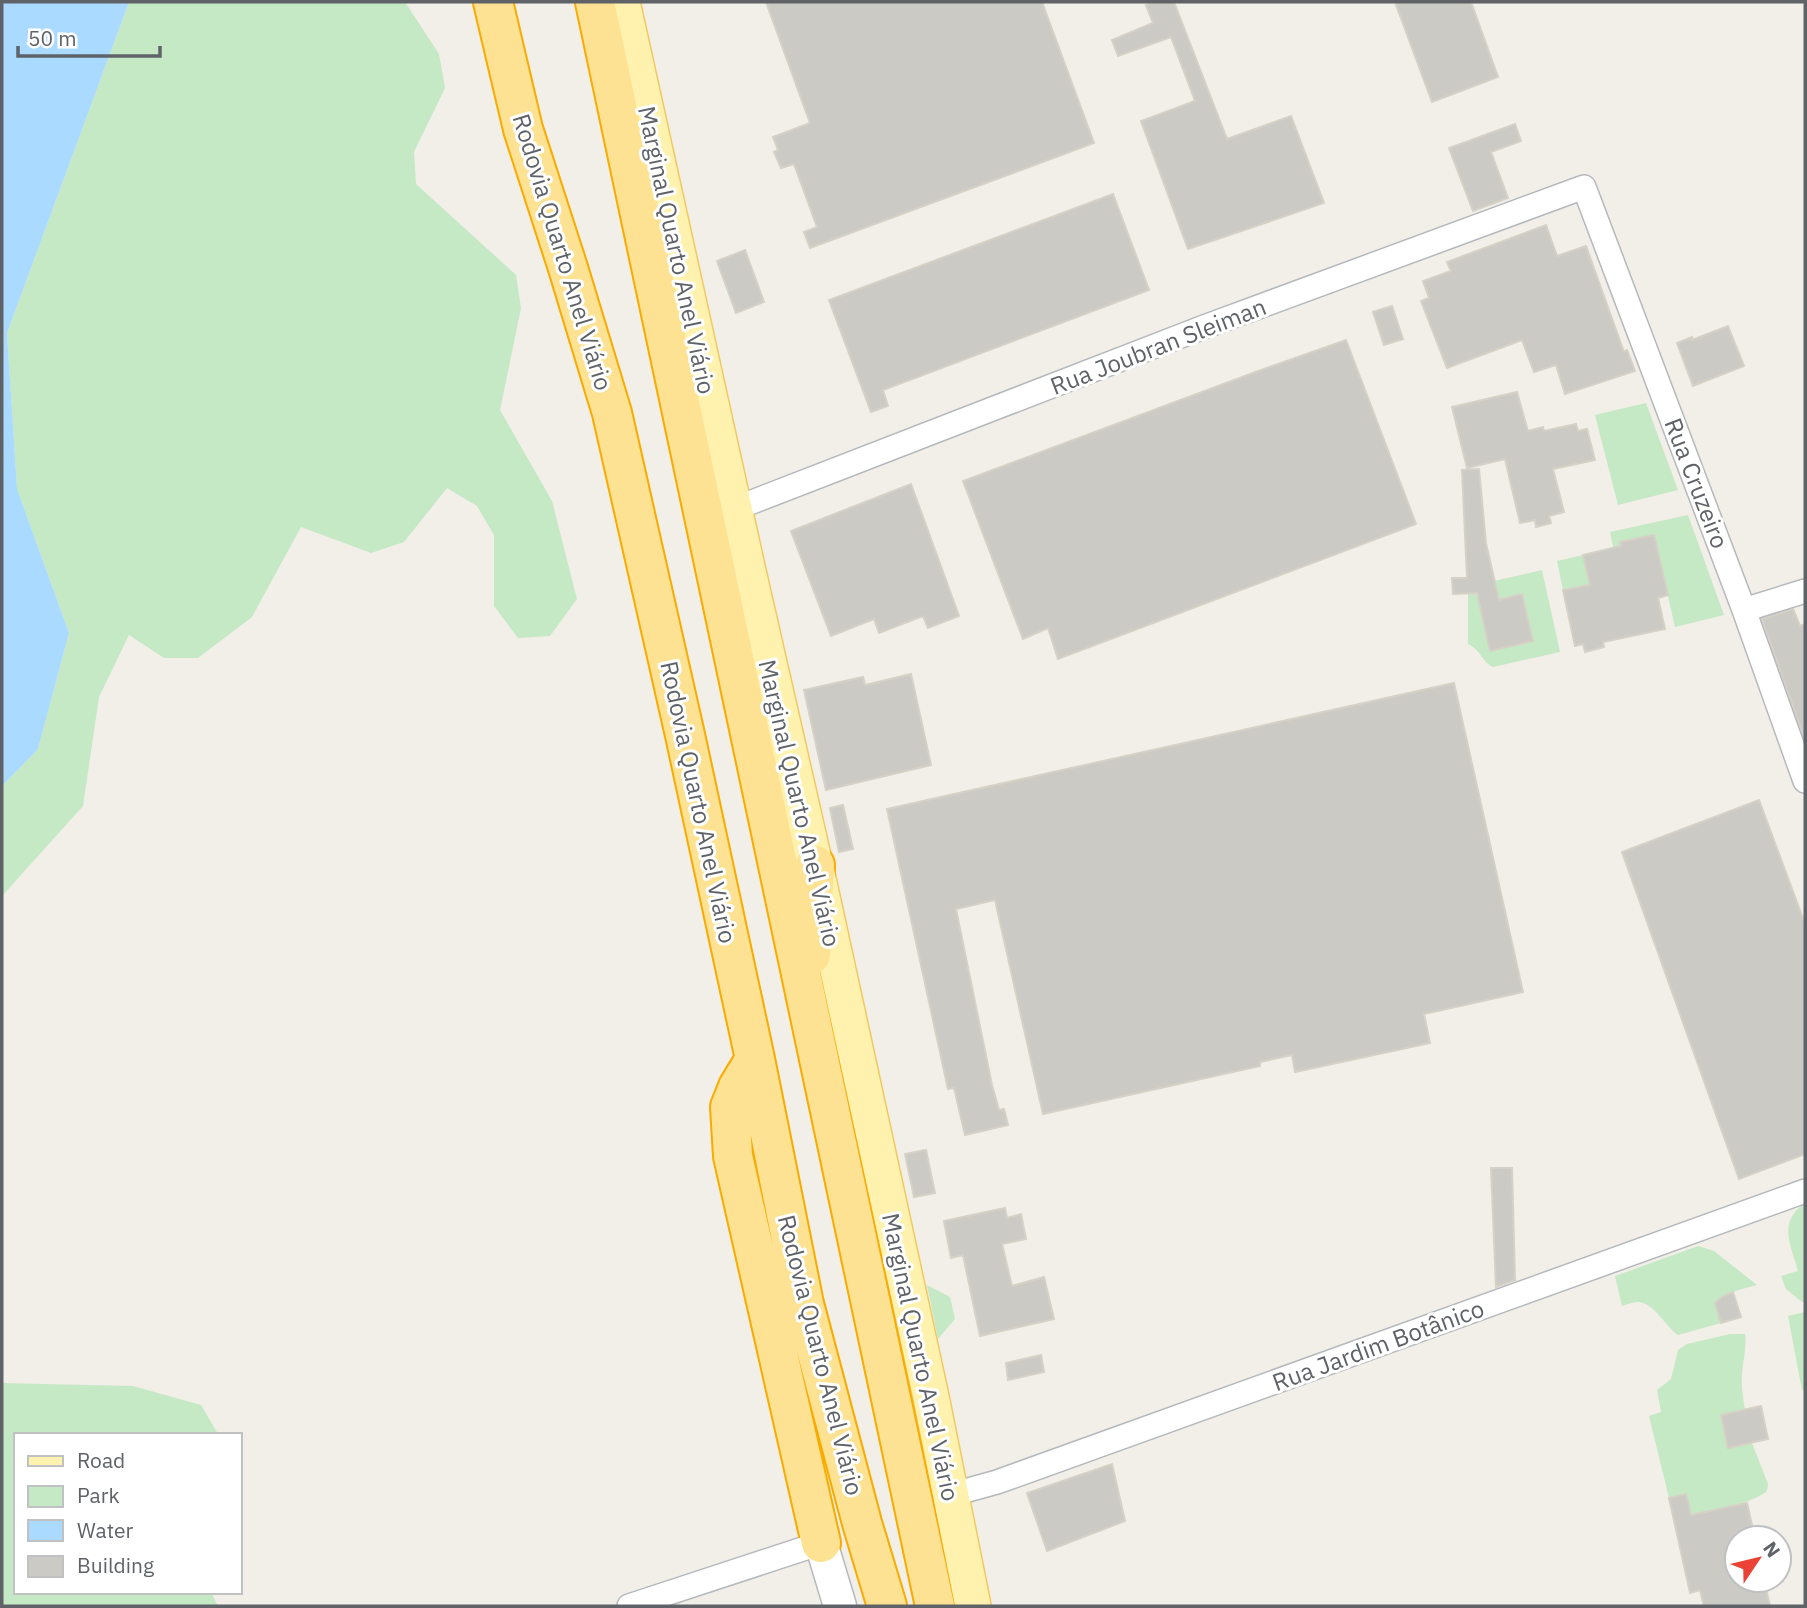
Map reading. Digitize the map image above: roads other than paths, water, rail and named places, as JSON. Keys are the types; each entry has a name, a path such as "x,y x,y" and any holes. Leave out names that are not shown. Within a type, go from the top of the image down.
{"highway":[{"name":"Rodovia Quarto Anel Viário","path":"493,2 523,129 612,413 755,1059 804,1304 862,1523 887,1606"},
{"path":"595,2 935,1606"},
{"path":"810,1020 815,865"},
{"path":"755,1059 738,1087 730,1107 733,1156 821,1543"},
{"path":"862,1523 913,1505"}],"main road":[{"name":"Marginal Quarto Anel Viário","path":"622,2 815,865 931,1397 973,1606"}],"street":[{"name":"Rua Joubran Sleiman","path":"734,509 1204,327 1584,187"},
{"name":"Rua Cruzeiro","path":"1584,187 1804,773"},
{"path":"1744,610 1805,591"},
{"name":"Rua Jardim Botânico","path":"950,1495 997,1482 1805,1191"},
{"path":"629,1606 821,1543 840,1606"}],"water":[{"path":"2,2 129,2 7,333 17,489 69,633 38,749 2,786"}]}
